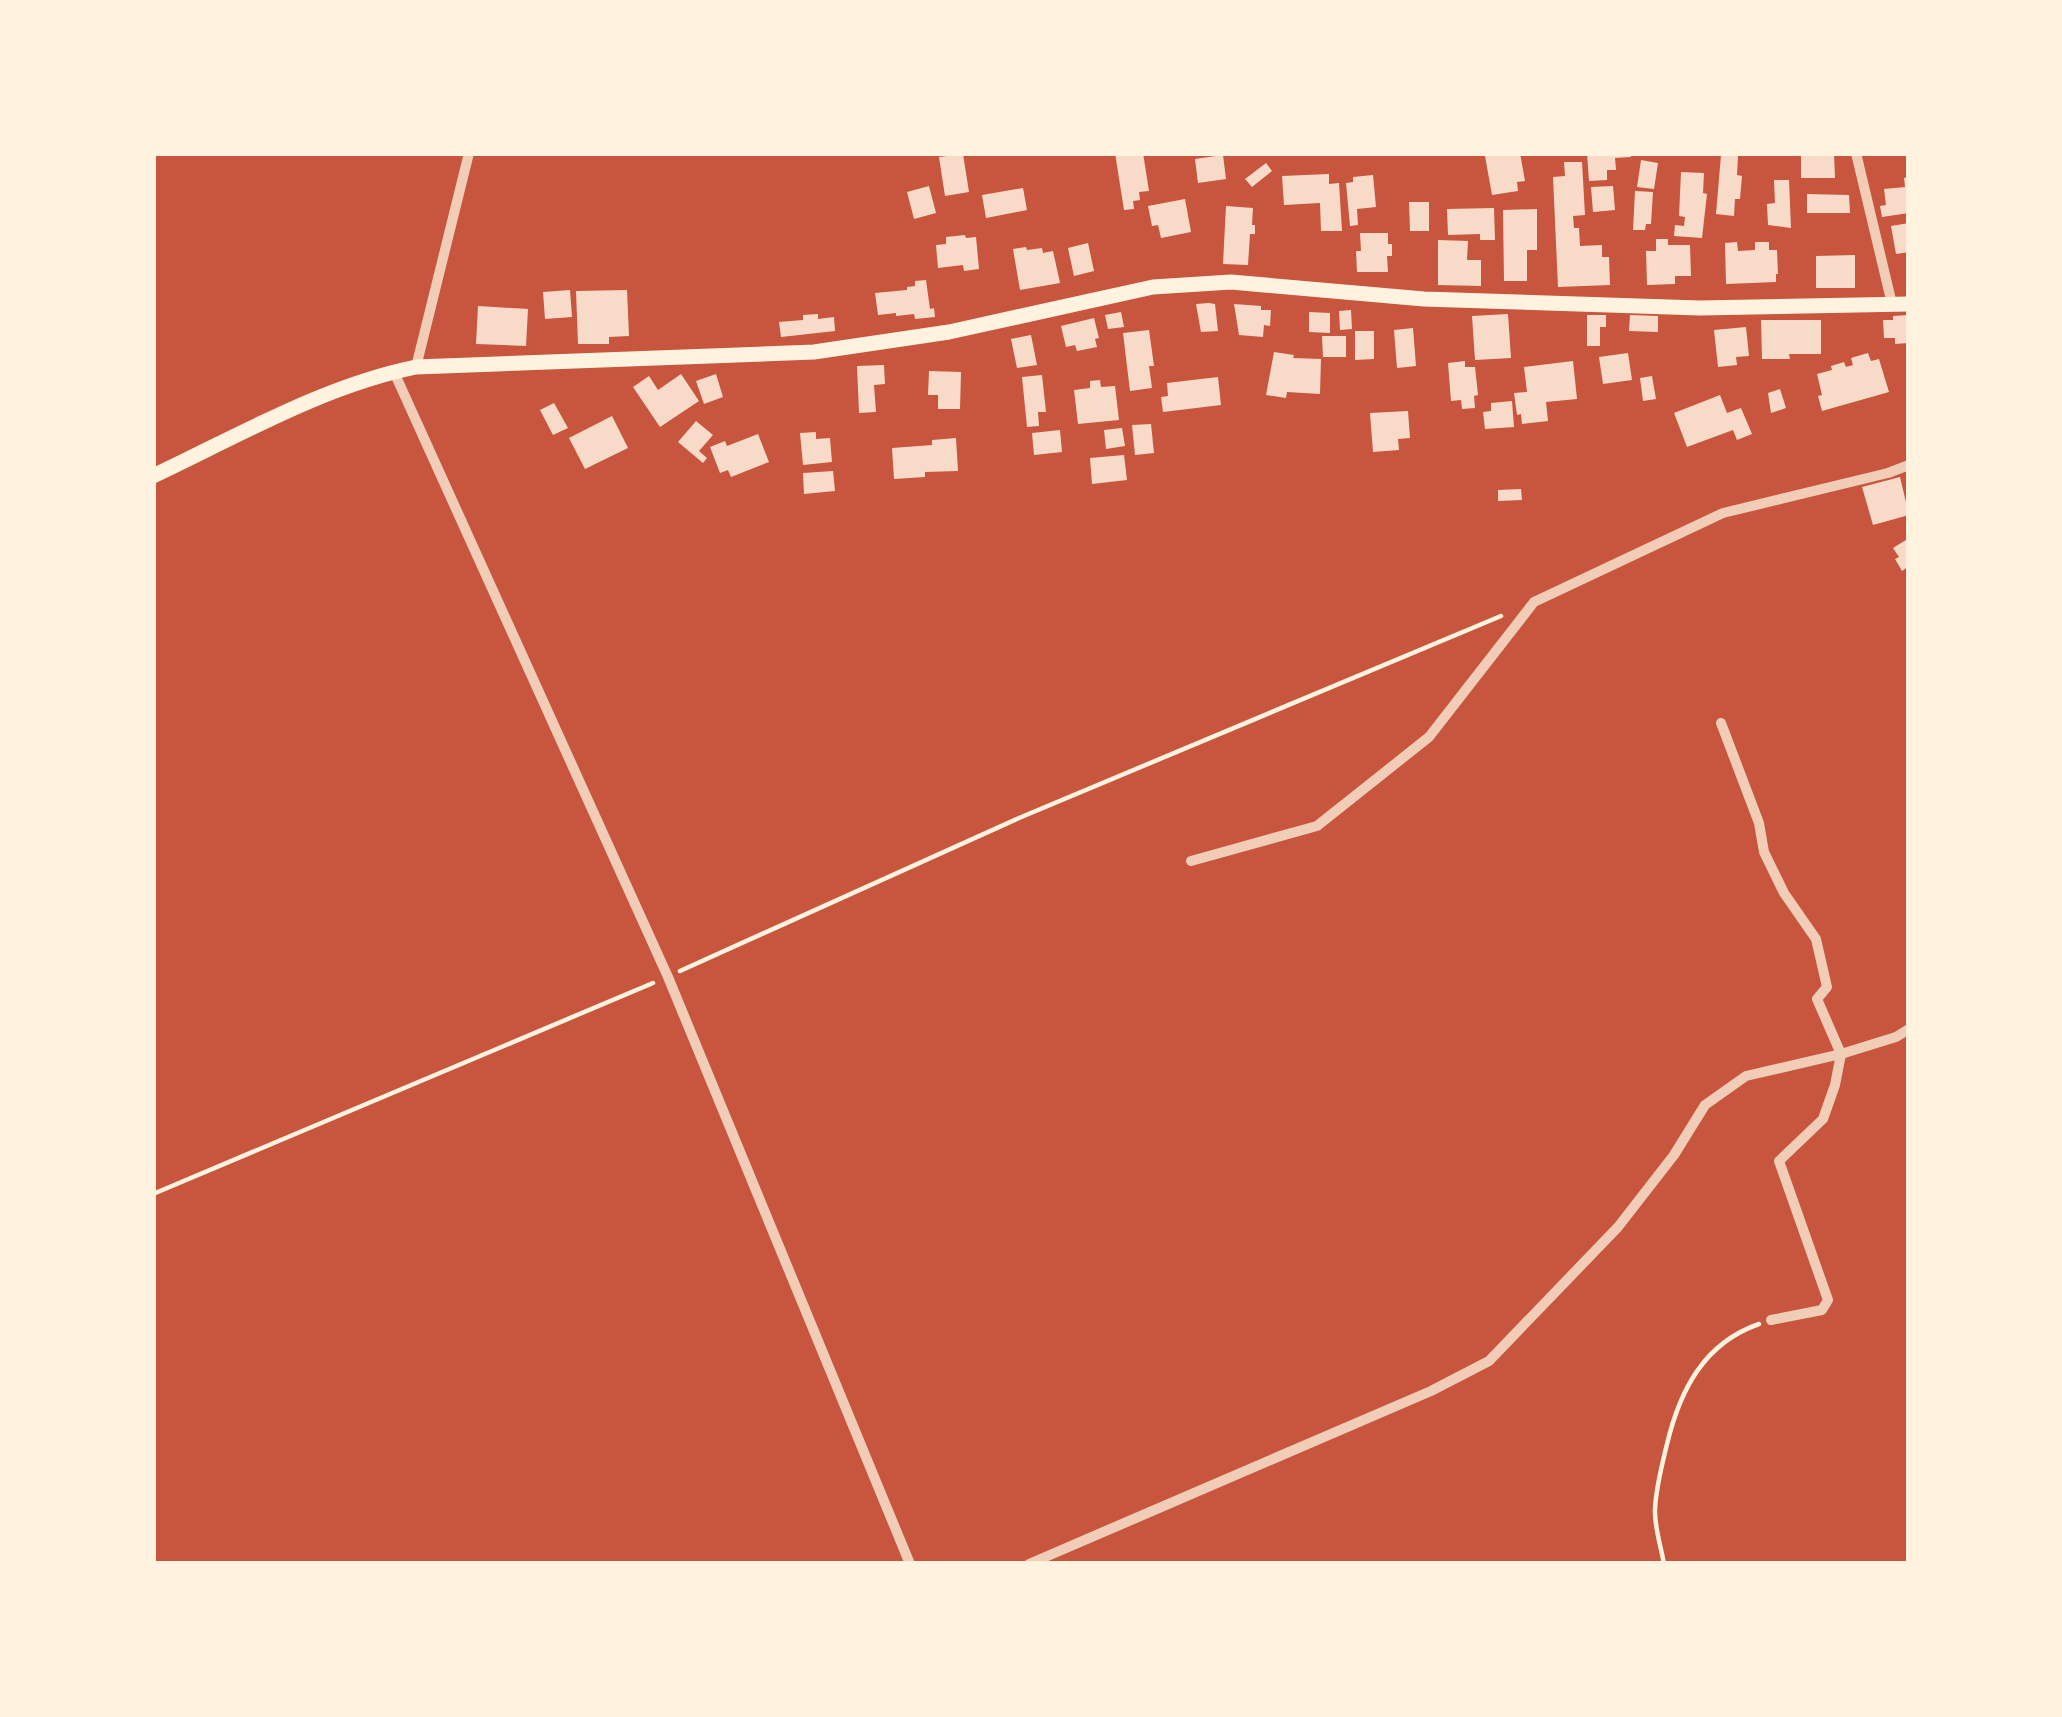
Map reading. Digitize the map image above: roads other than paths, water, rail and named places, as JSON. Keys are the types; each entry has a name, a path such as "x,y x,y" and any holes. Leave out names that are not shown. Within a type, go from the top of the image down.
{"main road":[{"path":"153,476 328,394 394,372 814,352 950,332 1153,287 1231,282 1447,300 1700,308 1900,304"}],"street":[{"path":"416,368 470,153"},
{"path":"1856,153 1900,304"},
{"path":"394,372 668,977 910,1564"},
{"path":"1191,861 1317,826 1430,737 1534,602 1724,513 1909,465"},
{"path":"1721,723 1760,823 1764,852 1784,893 1816,939 1827,987 1817,999 1841,1054 1823,1119 1779,1161 1828,1300 1822,1310 1771,1320"},
{"path":"1029,1564 1431,1391 1489,1361 1618,1227 1674,1155 1705,1105 1747,1076 1841,1054 1909,1029"}]}
